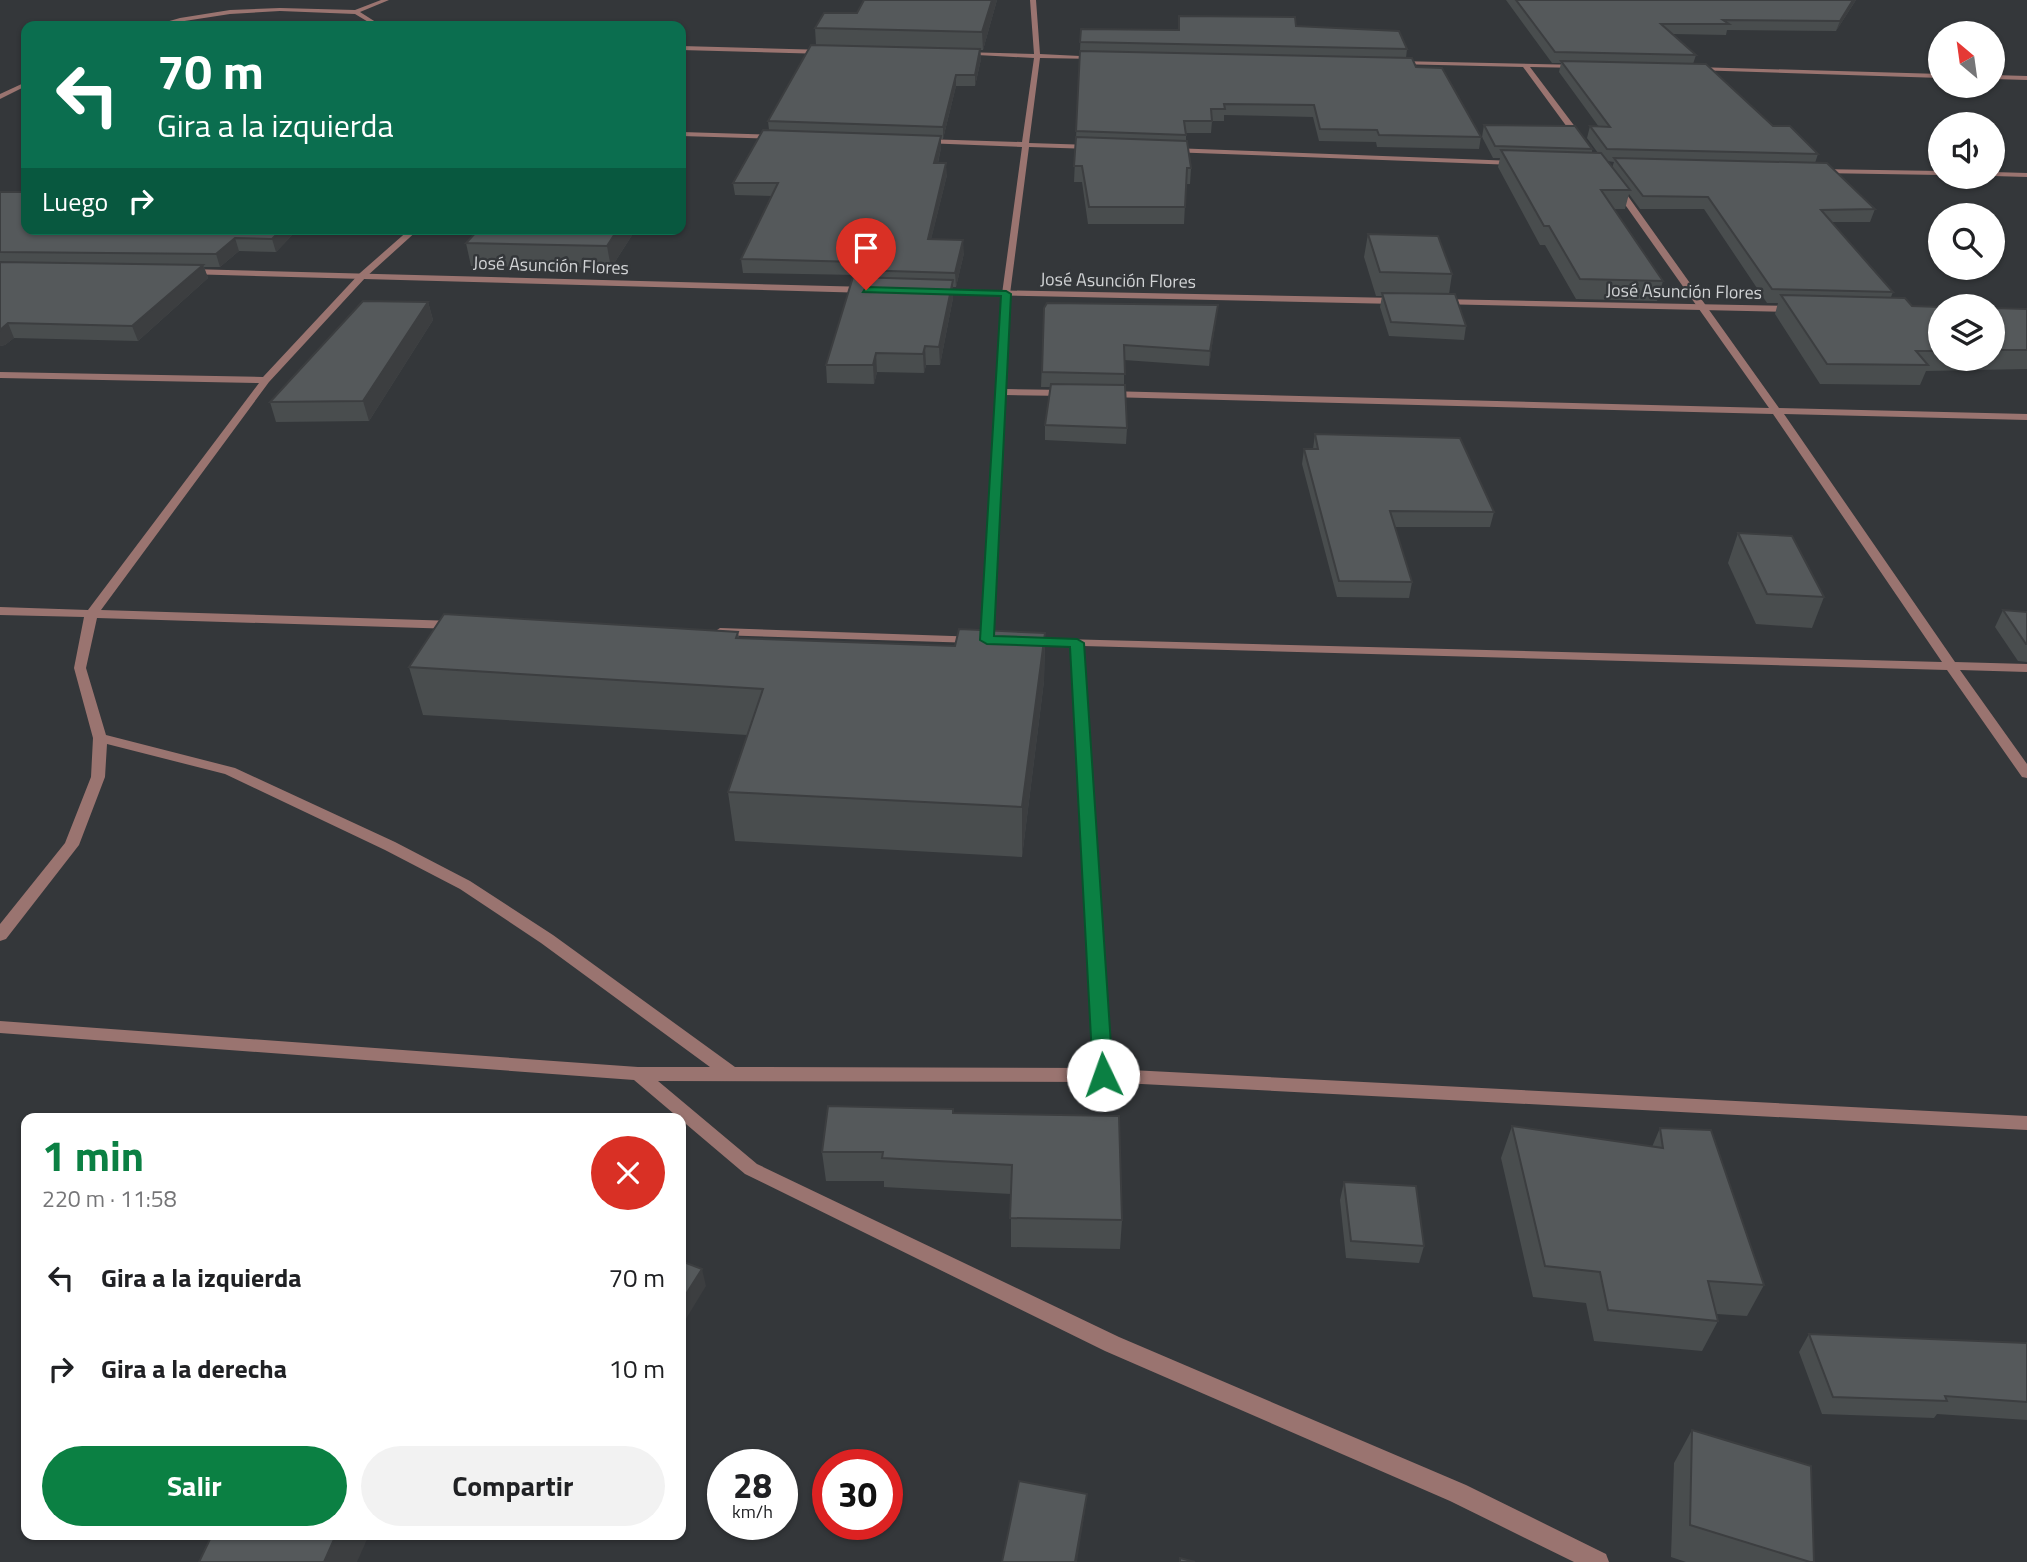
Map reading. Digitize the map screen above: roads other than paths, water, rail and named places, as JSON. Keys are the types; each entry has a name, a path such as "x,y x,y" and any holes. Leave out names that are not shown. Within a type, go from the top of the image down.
{"street":[{"path":"178,21 225,11 288,8 356,12 386,0"},
{"path":"1000,640 1000,392 1006,294 1037,56 1033,0"},
{"path":"356,12 371,21"},
{"path":"686,48 831,52"},
{"path":"955,54 1107,57"},
{"path":"1385,62 1594,67"},
{"path":"1525,65 1585,146"},
{"path":"1691,69 1928,76"},
{"path":"2006,77 2027,78"},
{"path":"0,97 21,86"},
{"path":"686,135 791,138"},
{"path":"915,141 1108,148"},
{"path":"1163,150 1518,163"},
{"path":"1805,170 1928,173"},
{"path":"2005,174 2027,175"},
{"path":"1609,177 1707,308 1948,665 2027,774"},
{"path":"0,935 72,845 98,777 100,738 80,668 91,615 266,380 363,275 408,235"},
{"name":"José Asunción Flores","path":"181,272 880,290"},
{"name":"José Asunción Flores","path":"922,291 1405,302"},
{"name":"José Asunción Flores","path":"1432,302 1803,309"},
{"path":"0,375 266,380"},
{"path":"1000,392 1083,394"},
{"path":"1097,394 1773,408 2027,417"},
{"path":"0,611 463,625"},
{"path":"711,632 2027,668"},
{"path":"1077,643 1103,1075"},
{"path":"100,738 230,771 465,885 547,939 732,1074"},
{"path":"0,1027 638,1074 1103,1075 2027,1123"},
{"path":"638,1074 684,1113"},
{"path":"686,1114 751,1169 1112,1344 1458,1493 1598,1562"}]}
